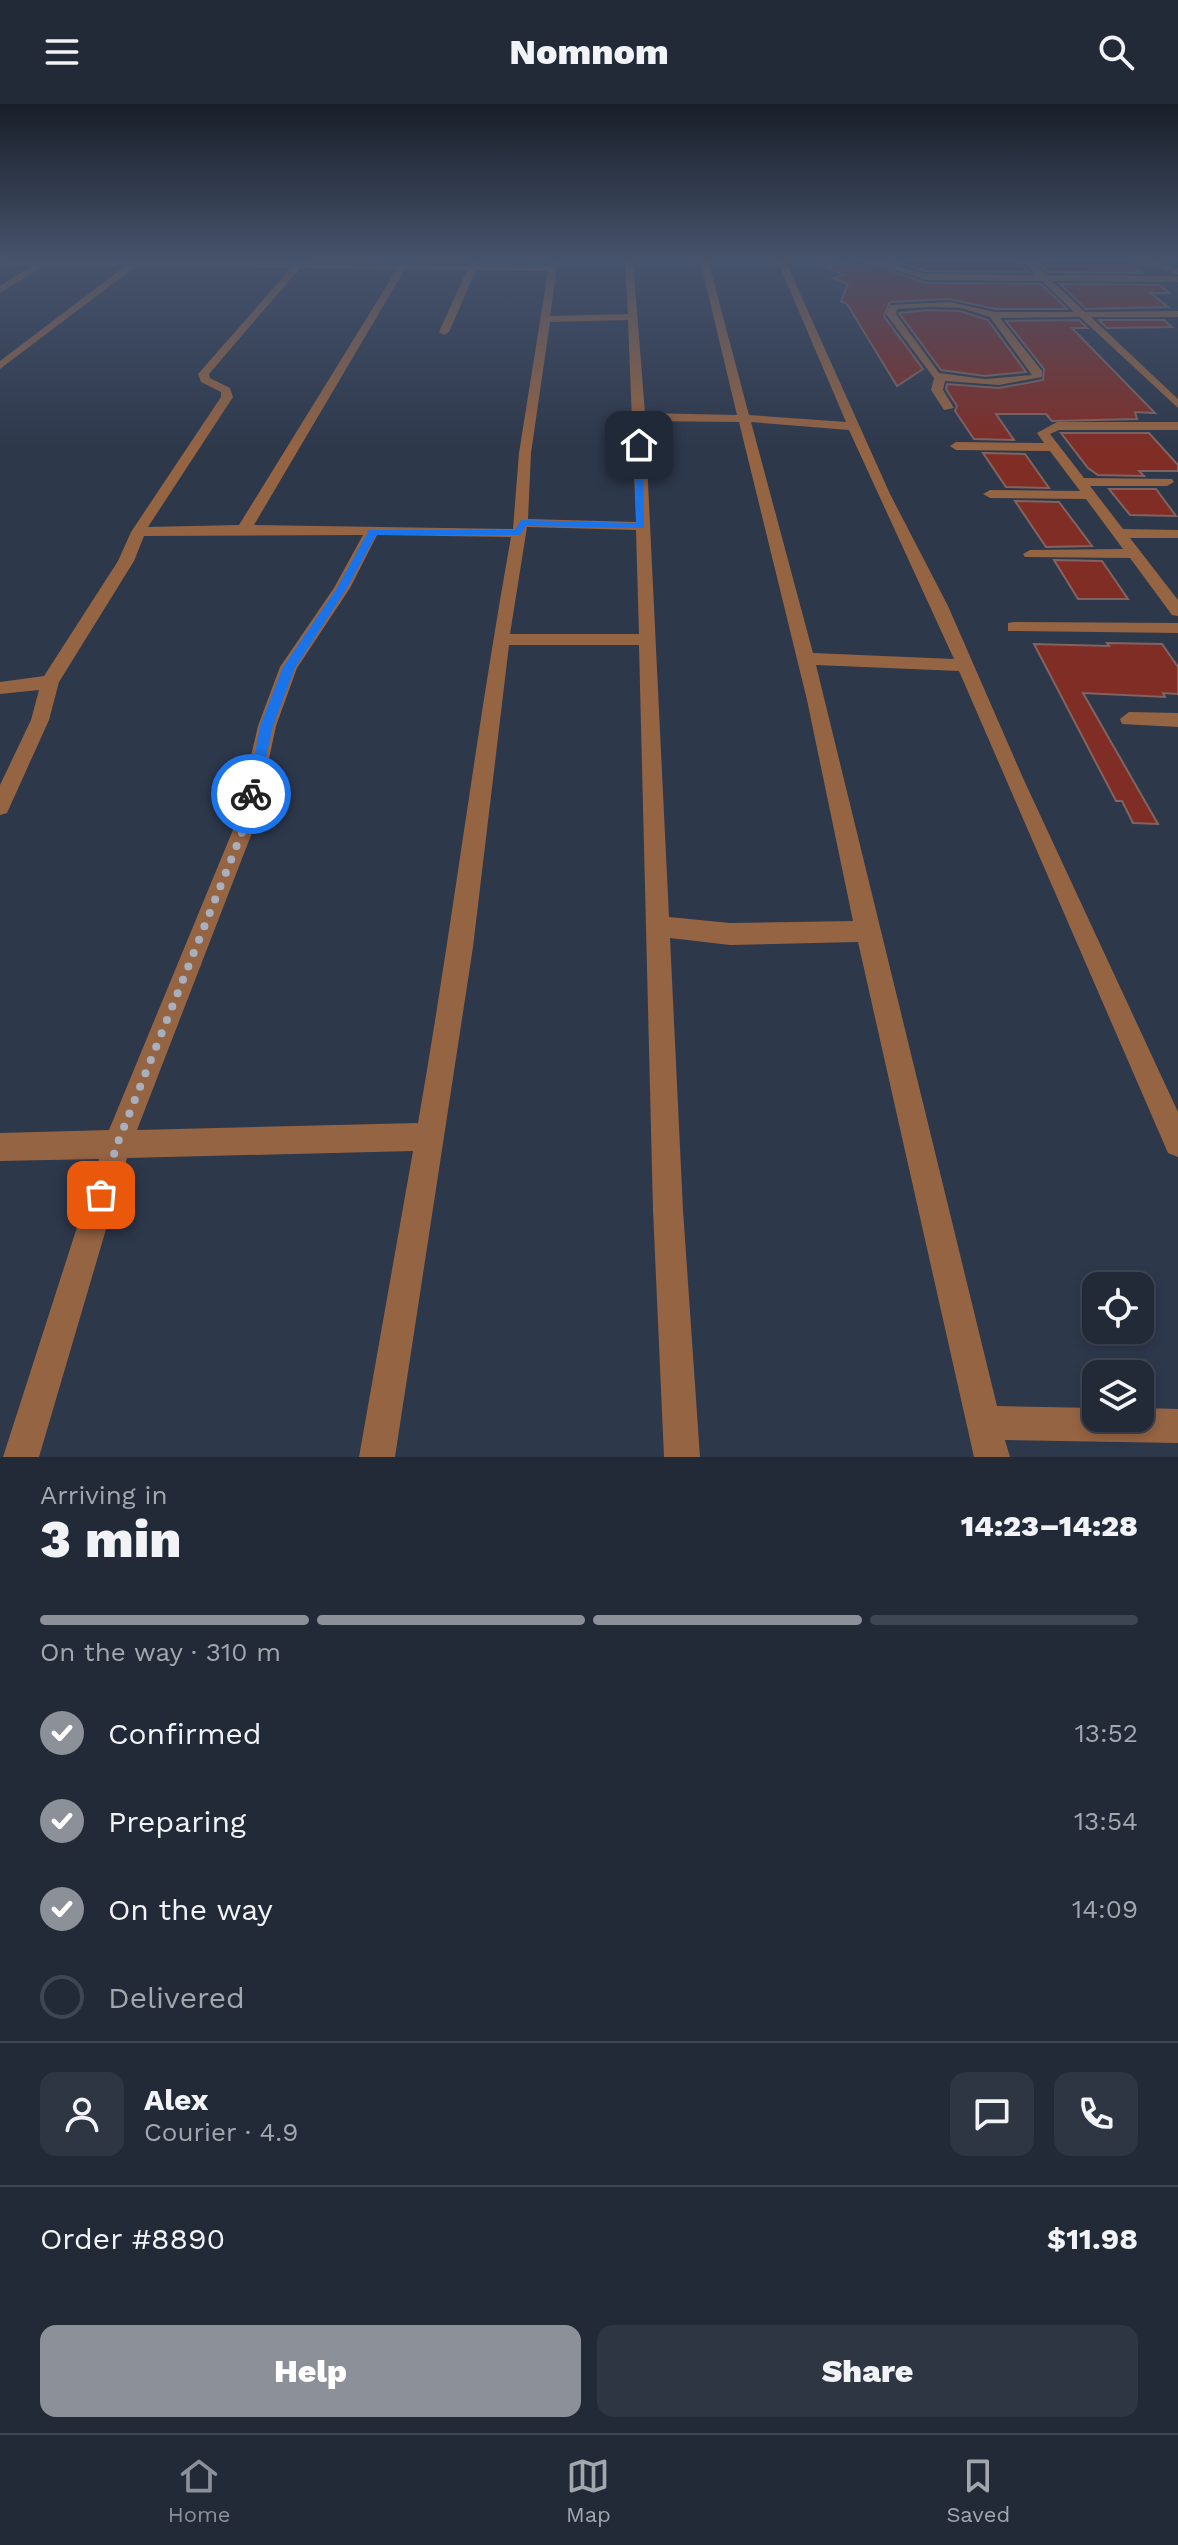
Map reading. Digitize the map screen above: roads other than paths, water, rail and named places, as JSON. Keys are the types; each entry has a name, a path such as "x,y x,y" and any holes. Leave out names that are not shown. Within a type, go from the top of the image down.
{"street":[{"path":"0,366 52,323"},
{"path":"0,807 40,720 50,682 126,561 138,532 227,397 226,390 205,380 203,374 247,323"},
{"path":"244,529 368,323"},
{"path":"444,332 448,323"},
{"path":"377,1457 461,947 501,640 520,528 525,453 545,323"},
{"path":"633,323 639,417 644,639 682,1457"},
{"path":"720,323 805,659 992,1457"},
{"path":"809,323 883,494 940,606 963,665 1178,1143"},
{"path":"899,323 930,371 940,377 1018,380 1036,377 1036,367 1000,323"},
{"path":"1091,323 1178,405"},
{"path":"940,377 937,390 948,408"},
{"path":"639,417 744,418 855,427"},
{"path":"1178,426 1050,427 1043,433 1134,553 1172,594 1178,611"},
{"path":"956,446 1052,447"},
{"path":"1079,482 1167,482"},
{"path":"990,494 1089,495"},
{"path":"138,532 244,529 372,532 641,526"},
{"path":"21,1457 118,1142 245,825 267,726 289,667 342,588 372,532"},
{"path":"1118,533 1178,534"},
{"path":"1030,554 1134,553"},
{"path":"1014,627 1178,628"},
{"path":"501,640 644,639"},
{"path":"805,659 963,665"},
{"path":"0,688 50,682"},
{"path":"1129,719 1178,720"},
{"path":"657,926 730,934 867,931"},
{"path":"0,1147 429,1137"},
{"path":"984,1423 1178,1426"}]}
